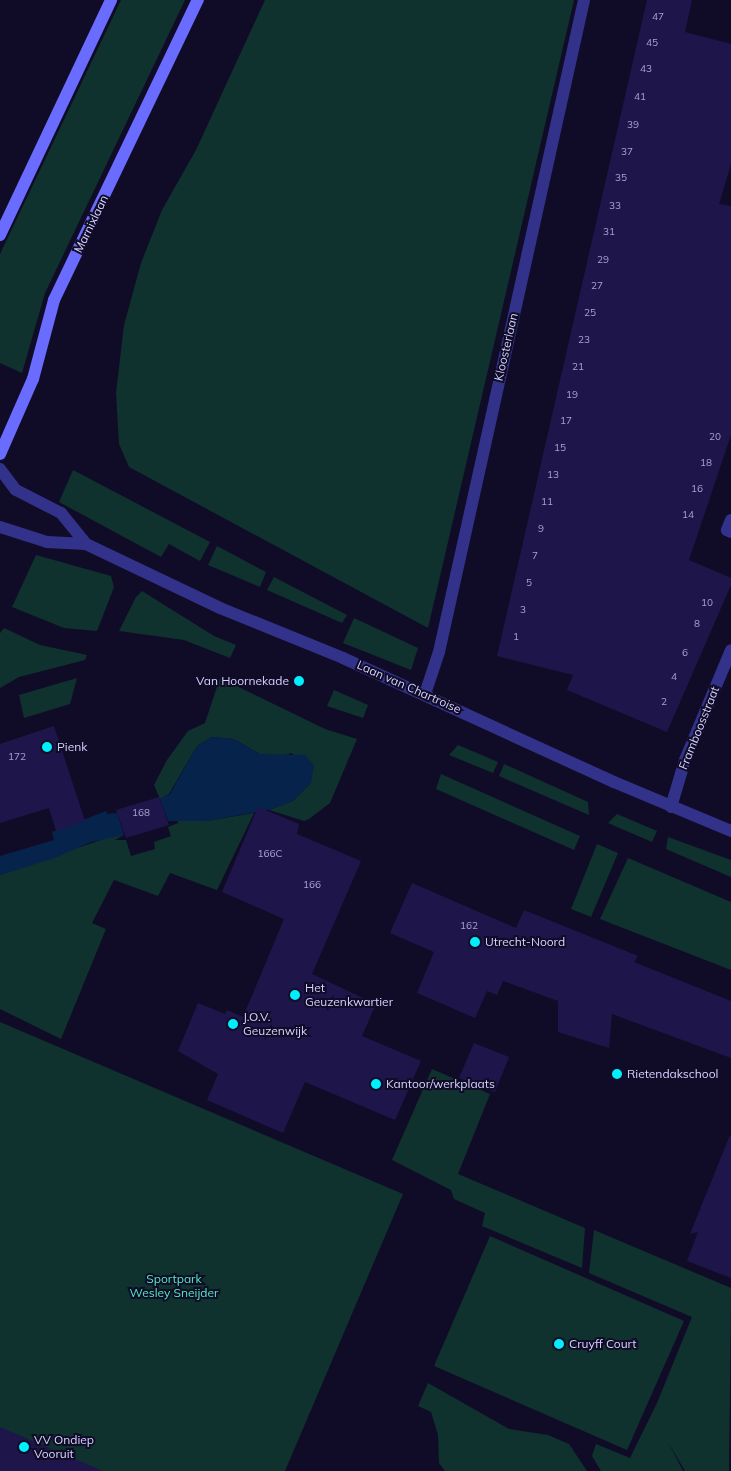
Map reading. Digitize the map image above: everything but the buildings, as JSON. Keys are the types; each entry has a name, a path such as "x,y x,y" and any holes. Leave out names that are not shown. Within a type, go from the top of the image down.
{"main road":[{"path":"0,235 111,0"},
{"name":"Marnixlaan","path":"0,454 33,379 54,300 198,0"}],"street":[{"name":"Kloosterlaan","path":"425,694 439,652 584,0"},
{"name":"Laan van Chartroise","path":"0,469 16,490 61,513 86,544"},
{"path":"731,520 727,530 731,532"},
{"name":"Laan van Chartroise","path":"0,527 47,542 86,544 220,608 425,694 671,807 731,831"},
{"name":"Framboosstraat","path":"671,807 685,760 731,650"}],"green space":[{"path":"121,0 185,0 45,293 22,373 0,363 0,254"},
{"path":"265,0 574,0 428,628 129,467 119,444 116,393 124,325 141,263 162,210 196,150"},
{"path":"73,470 210,542 200,561 169,544 161,557 59,502"},
{"path":"217,546 266,572 260,587 208,565"},
{"path":"36,555 111,576 114,587 97,631 64,628 12,607"},
{"path":"274,577 347,615 342,623 267,590"},
{"path":"142,591 214,636 236,645 230,658 184,640 119,631 136,597"},
{"path":"354,618 418,648 411,670 343,643"},
{"path":"4,628 40,645 87,655 85,660 19,677 0,688 0,633"},
{"path":"77,678 70,704 24,718 19,695"},
{"path":"220,678 325,729 357,739 330,803 309,819 304,821 269,810 293,801 311,783 292,753 279,757 260,754 234,739 212,737 197,746 169,794 160,799 154,785 167,760 188,731 205,723"},
{"path":"334,690 368,705 363,718 327,706"},
{"path":"458,745 498,762 493,773 449,755"},
{"path":"504,764 588,802 589,815 499,776"},
{"path":"441,774 580,836 574,850 436,789"},
{"path":"254,813 217,890 170,873 158,896 114,880 92,923 106,929 61,1039 0,1009 0,875 112,836 124,835 115,840 126,840 131,856 155,849 154,842 171,836 168,827 178,823 178,821 206,821"},
{"path":"617,814 657,831 652,842 608,823"},
{"path":"668,837 731,860 731,877 666,849"},
{"path":"597,844 618,853 591,917 571,909"},
{"path":"628,858 731,902 731,970 600,919"},
{"name":"Sportpark Wesley Sneijder","path":"0,1022 403,1194 285,1471 0,1471"},
{"path":"432,1069 490,1094 458,1174 585,1228 582,1268 482,1226 485,1213 454,1199 451,1190 392,1160"},
{"path":"594,1230 731,1288 729,1471 685,1471 668,1442 683,1471 601,1471 592,1456 596,1444 630,1458 657,1403 692,1317 589,1273"},
{"name":"Cruyff Court","path":"490,1236 684,1321 627,1450 434,1366"},
{"path":"428,1383 509,1429 548,1435 569,1444 587,1471 445,1471 439,1463 438,1435 431,1412 418,1406"}],"water":[{"path":"212,737 234,739 260,754 305,755 314,765 311,783 293,801 269,810 206,821 168,821 160,799 170,794 197,746"},
{"path":"106,811 107,814 117,813 124,835 91,842 55,858 0,875 0,856 54,840 52,832"}],"place":[{"name":"Van Hoornekade","path":"299,681"},
{"name":"Pienk","path":"47,747"},
{"name":"Utrecht-Noord","path":"475,942"},
{"name":"Het Geuzenkwartier","path":"295,995"},
{"name":"J.O.V. Geuzenwijk","path":"233,1024"},
{"name":"Rietendakschool","path":"617,1074"},
{"name":"Kantoor/werkplaats","path":"376,1084"},
{"name":"Cruyff Court","path":"559,1344"},
{"name":"VV Ondiep Vooruit","path":"24,1447"}]}
